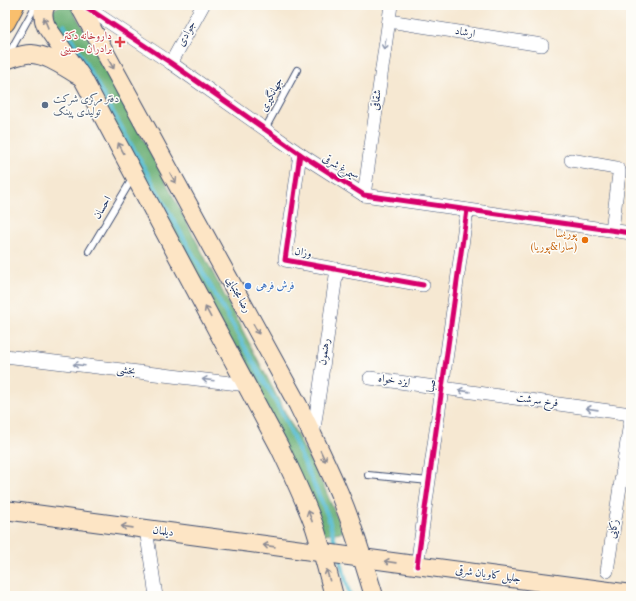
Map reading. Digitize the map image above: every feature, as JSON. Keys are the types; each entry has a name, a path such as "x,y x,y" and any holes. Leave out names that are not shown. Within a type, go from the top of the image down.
{"main road":[{"path":"5,22 14,5"},
{"path":"46,5 44,7 43,14 46,26 83,79 279,446 299,489 315,530 334,596"},
{"name":"رضا مجتبایی","path":"79,5 298,405 325,460 342,500 374,596"},
{"path":"5,60 32,54 46,58 83,79"},
{"name":"دیلمان","path":"5,510 362,558"},
{"name":"جلیل کاویان شرقی","path":"362,558 417,566 546,589 631,594"}],"street":[{"name":"سیمرغ شرقی","path":"83,5 171,63 300,154 364,195 631,233"},
{"name":"جوادی","path":"171,63 203,5"},
{"name":"شقاقی","path":"364,195 391,5"},
{"name":"ارشاد","path":"389,21 542,45"},
{"name":"وزان","path":"300,154 285,260 423,285"},
{"path":"571,160 616,168 619,170 612,230"},
{"name":"صبا","path":"417,566 467,210"},
{"name":"رهنمون","path":"313,436 337,269"},
{"name":"بخشی","path":"5,356 247,385"},
{"name":"ایزد خواه","path":"370,378 442,388"},
{"name":"فرخ سرشت","path":"442,388 631,415"},
{"name":"زکایی","path":"607,571 631,415"},
{"path":"146,529 156,596"}],"lane":[{"path":"5,60 36,5"},
{"name":"جهانگیری","path":"265,129 297,70"},
{"name":"احسان","path":"89,251 135,175"},
{"path":"368,475 429,481"}],"green space":[{"path":"59,6 71,7 117,88 325,489 343,532 324,534 51,28 50,12"}],"waterway":[{"path":"64,25 283,415 328,516 337,550"},
{"path":"340,559 350,596"}],"cycle path":[{"path":"83,5 171,63 300,154 364,195 631,233"},
{"path":"300,154 285,260 423,285"},
{"path":"417,566 467,210"}],"place":[{"name":"داروخانه دکتر برادران حسینی","path":"120,42"},
{"name":"دفتر مرکزی شرکت تولیدی پینک","path":"45,105"},
{"name":"پوریسا (سارا&پوریا)","path":"585,240"},
{"name":"فرش فرهی","path":"248,286"}]}
